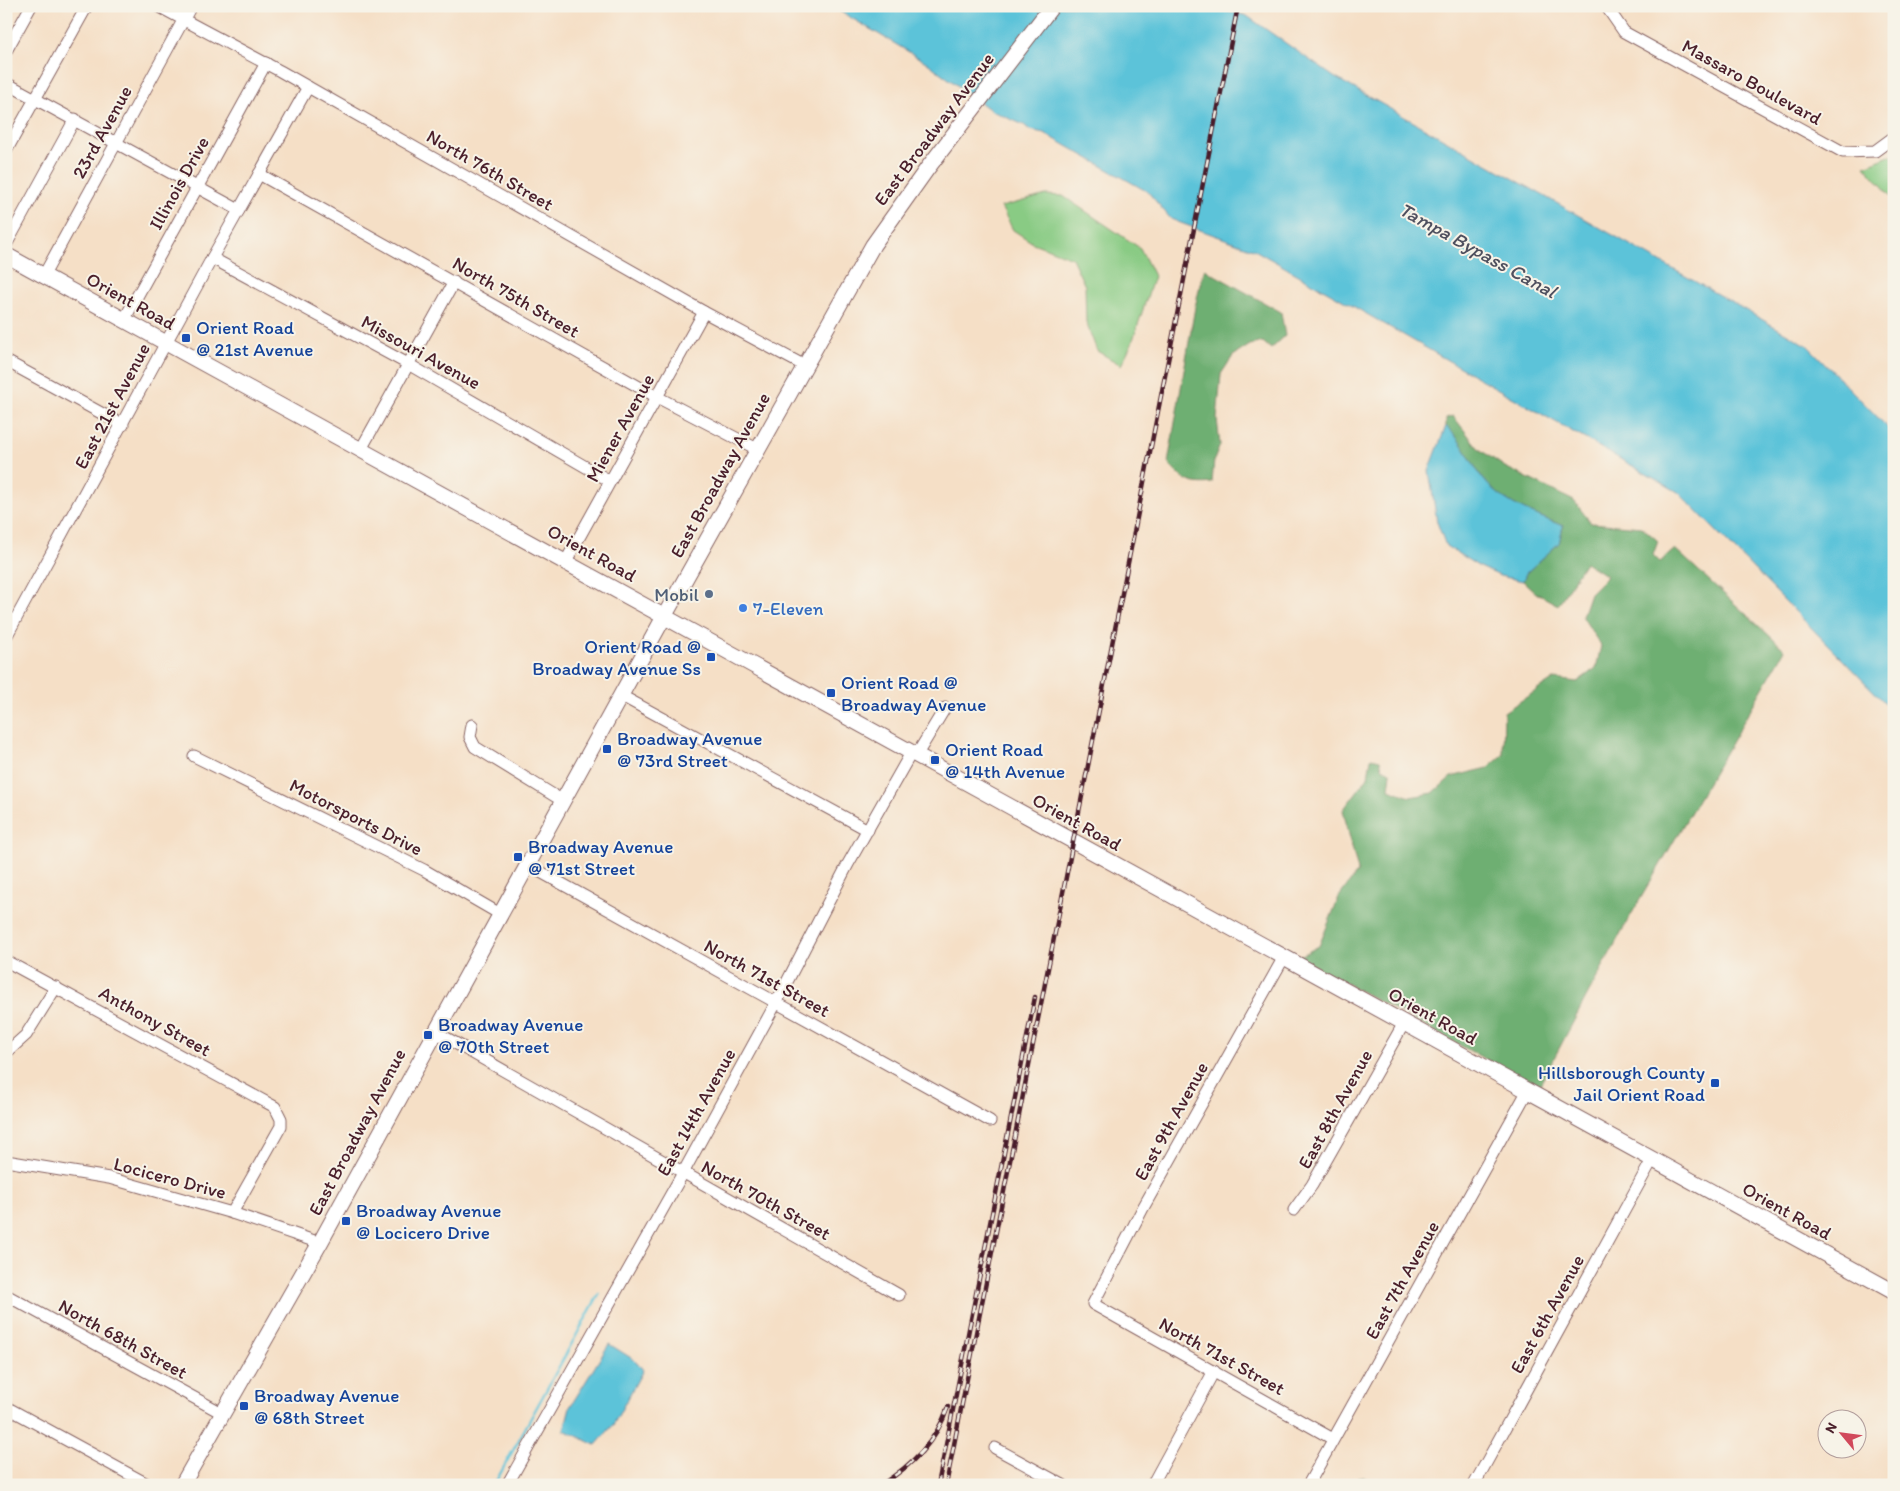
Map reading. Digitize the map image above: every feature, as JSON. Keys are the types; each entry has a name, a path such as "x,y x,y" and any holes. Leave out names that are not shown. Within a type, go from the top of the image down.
{"street":[{"path":"6,51 31,6"},
{"path":"6,151 87,6"},
{"name":"North 76th Street","path":"158,6 266,63 704,312 805,366"},
{"name":"23rd Avenue","path":"44,275 191,6"},
{"name":"East Broadway Avenue","path":"182,1485 320,1243 434,1031 528,865 757,449 874,245 970,113 1052,6"},
{"name":"Massaro Boulevard","path":"1606,6 1624,32 1843,152 1875,151 1894,137"},
{"name":"Illinois Drive","path":"124,320 266,63"},
{"path":"6,83 239,210"},
{"name":"East 21st Avenue","path":"6,637 123,425 212,258 308,87"},
{"path":"6,245 75,119"},
{"name":"North 75th Street","path":"259,174 657,397 757,449"},
{"name":"Orient Road","path":"6,254 360,451 665,615 914,755 1894,1292"},
{"name":"Missouri Avenue","path":"212,258 408,364 610,481"},
{"path":"360,451 454,282"},
{"name":"Miener Avenue","path":"566,561 704,312"},
{"path":"6,361 123,425"},
{"path":"620,695 868,830"},
{"name":"East 14th Avenue","path":"507,1485 683,1173 868,830 944,708"},
{"path":"472,725 470,737 475,747 563,801"},
{"name":"Motorsports Drive","path":"194,756 424,870 500,914"},
{"name":"North 71st Street","path":"528,865 990,1121"},
{"name":"East 9th Avenue","path":"1093,1304 1161,1175 1284,957"},
{"name":"Anthony Street","path":"6,960 275,1107 281,1119 281,1126 232,1213"},
{"path":"6,1053 26,1035 56,987"},
{"name":"East 8th Avenue","path":"1294,1210 1312,1185 1404,1023"},
{"name":"North 70th Street","path":"434,1031 899,1295"},
{"name":"East 7th Avenue","path":"1308,1485 1527,1092"},
{"name":"East 6th Avenue","path":"1474,1485 1652,1160"},
{"name":"Locicero Drive","path":"6,1161 109,1178 232,1213 320,1243"},
{"name":"North 68th Street","path":"6,1295 222,1413"},
{"name":"North 71st Street","path":"1093,1304 1333,1439"},
{"path":"1152,1485 1214,1371"},
{"path":"6,1408 149,1485"},
{"path":"995,1448 1063,1485"}],"green space":[{"path":"1894,154 1894,200 1865,166"},
{"path":"1046,195 1063,196 1140,248 1154,276 1132,343 1121,365 1097,351 1086,322 1085,286 1072,258 1033,243 1013,230 1001,207"},
{"path":"1204,269 1281,312 1285,336 1271,349 1263,342 1250,345 1233,356 1221,374 1217,419 1220,445 1214,460 1212,483 1204,484 1187,480 1168,463 1195,307"},
{"path":"1453,416 1479,449 1505,467 1574,501 1591,523 1642,527 1658,541 1653,555 1660,562 1675,549 1785,650 1624,927 1538,1088 1298,957 1319,946 1339,897 1358,871 1343,810 1368,777 1371,758 1380,760 1382,767 1391,773 1389,789 1410,797 1433,793 1451,777 1488,768 1503,755 1504,712 1554,679 1577,682 1596,668 1601,646 1582,616 1590,593 1607,576 1585,562 1558,605 1536,593 1523,581 1526,573 1559,543 1563,526 1518,507 1498,494 1489,485 1481,476 1462,444 1446,426 1446,418"},
{"path":"1363,1477 1377,1485 1344,1485 1346,1481"}],"water":[{"name":"Tampa Bypass Canal","path":"831,6 1212,6 1247,16 1334,77 1807,345 1894,434 1894,712 1678,492 1253,249 1171,219 1148,192 1044,133 1030,130 1024,125 992,111 926,62"},
{"path":"1446,426 1462,444 1481,476 1498,494 1518,507 1563,526 1559,543 1526,573 1523,581 1500,576 1478,566 1446,546 1437,522 1429,471"},
{"path":"609,1344 636,1361 643,1370 613,1425 596,1445 564,1430 570,1407"}],"waterway":[{"path":"494,1485 599,1294"}],"railway":[{"path":"946,1485 1238,6"},
{"path":"938,1485 1035,997"},
{"path":"881,1485 922,1452 937,1431 948,1407"}],"place":[{"name":"Orient Road @ 21st Avenue","path":"186,338"},
{"name":"Mobil","path":"709,594"},
{"name":"7-Eleven","path":"743,608"},
{"name":"Orient Road @ Broadway Avenue Ss","path":"711,657"},
{"name":"Orient Road @ Broadway Avenue","path":"831,693"},
{"name":"Broadway Avenue @ 73rd Street","path":"607,749"},
{"name":"Orient Road @ 14th Avenue","path":"935,760"},
{"name":"Broadway Avenue @ 71st Street","path":"518,857"},
{"name":"Broadway Avenue @ 70th Street","path":"428,1035"},
{"name":"Hillsborough County Jail Orient Road","path":"1715,1083"},
{"name":"Broadway Avenue @ Locicero Drive","path":"346,1221"},
{"name":"Broadway Avenue @ 68th Street","path":"244,1406"}]}
